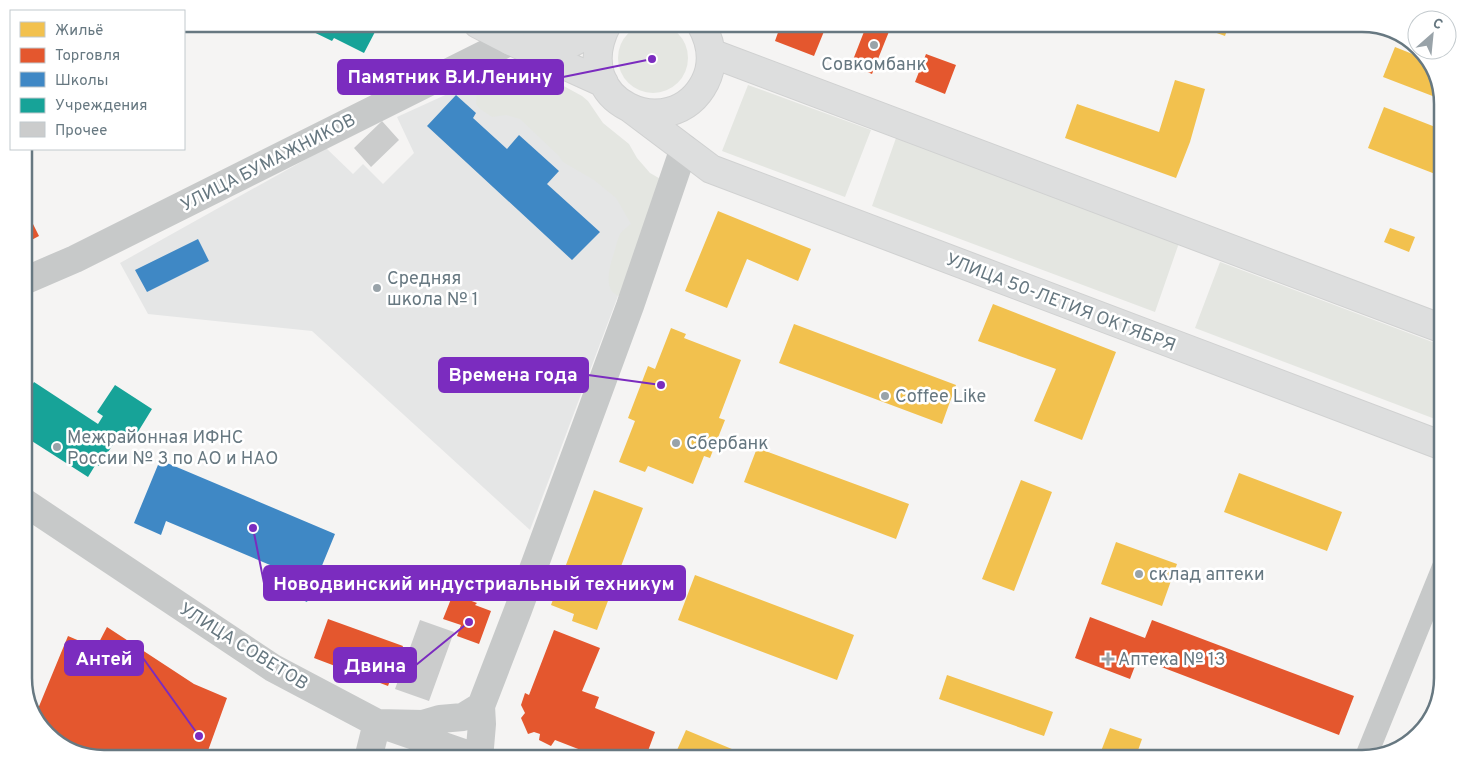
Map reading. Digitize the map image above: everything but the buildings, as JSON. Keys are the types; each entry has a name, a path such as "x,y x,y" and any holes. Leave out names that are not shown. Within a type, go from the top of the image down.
{"main road":[{"path":"494,32 604,83"},
{"path":"511,41 560,44 573,42 592,32"},
{"path":"603,32 597,53 598,64 604,83"},
{"path":"684,148 710,67 711,53 705,32"},
{"path":"711,53 1434,327"},
{"name":"УЛИЦА 50-ЛЕТИЯ ОКТЯБРЯ","path":"604,83 618,101 711,169 1434,443"},
{"path":"630,108 648,113 663,113 675,110 693,98 703,87"}],"street":[{"name":"УЛИЦА БУМАЖНИКОВ","path":"33,277 75,259 511,41"},
{"path":"480,751 482,724 480,706 518,610 626,315 684,148"},
{"name":"УЛИЦА СОВЕТОВ","path":"33,508 273,668 377,723 457,751"},
{"path":"1368,750 1434,589"},
{"path":"370,751 377,723 423,724 440,719 463,717 480,706"}],"shaded area":[{"path":"631,32 675,32 682,39 687,51 687,65 682,77 672,87 660,92 646,92 634,87 624,77 619,65 618,58 621,45"},
{"name":"Средняя школа № 1","path":"533,55 659,187 530,530 312,331 148,314 120,263 326,148 353,174 363,164 383,184 414,153 397,117"},
{"path":"509,63 525,65 582,96 588,101 603,123 629,144 637,158 650,173 664,181 625,297 612,292 609,280 610,266 619,236 631,224 616,198 594,180 563,162 520,119 506,115 492,117 476,104 477,89 495,79"},
{"path":"748,85 871,130 845,197 722,151"},
{"path":"896,138 1179,243 1155,312 872,206"},
{"path":"1220,262 1434,343 1434,419 1195,328"}],"place":[{"name":"Совкомбанк","path":"874,45"},
{"name":"Памятник В.И.Ленину","path":"652,59"},
{"name":"Средняя школа № 1","path":"377,288"},
{"name":"Времена года","path":"661,385"},
{"name":"Coffee Like","path":"885,396"},
{"name":"Сбербанк","path":"676,443"},
{"name":"Межрайонная ИФНС России № 3 по АО и НАО","path":"57,447"},
{"name":"Новодвинский индустриальный техникум","path":"253,528"},
{"name":"склад аптеки","path":"1139,574"},
{"name":"Двина","path":"469,622"},
{"name":"Аптека № 13","path":"1108,659"},
{"name":"Антей","path":"199,736"}]}
